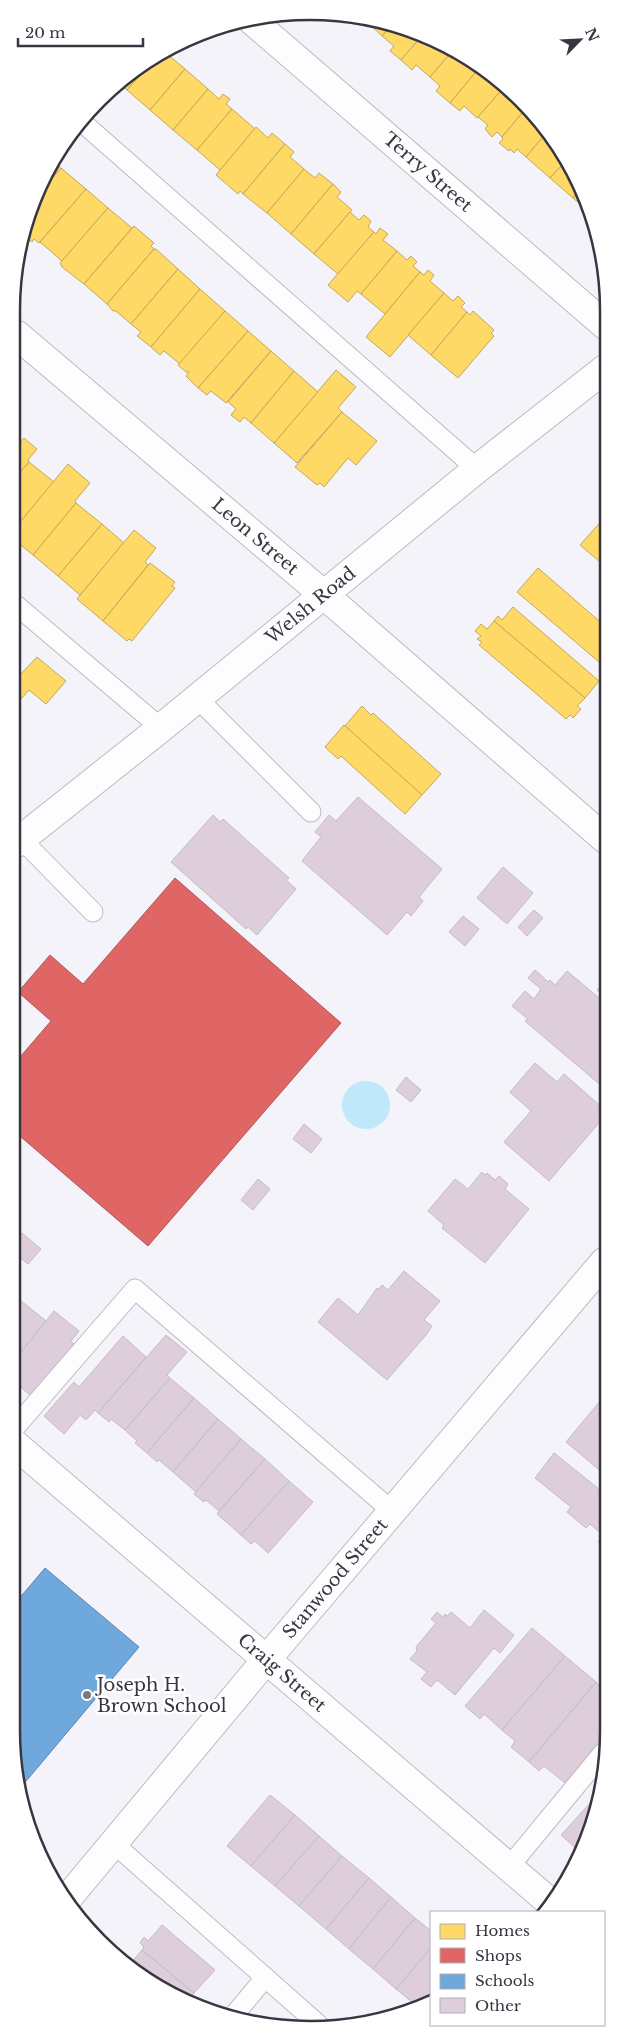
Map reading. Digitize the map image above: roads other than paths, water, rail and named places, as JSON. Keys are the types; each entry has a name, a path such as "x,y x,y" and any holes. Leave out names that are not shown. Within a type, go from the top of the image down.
{"street":[{"name":"Terry Street","path":"257,25 600,321"},
{"name":"Leon Street","path":"20,338 323,594 600,835"},
{"name":"Welsh Road","path":"20,840 161,728 477,469 600,373"},
{"name":"Stanwood Street","path":"70,1894 600,1267"},
{"name":"Craig Street","path":"20,1449 546,1899"}],"lane":[{"path":"86,126 477,469"},
{"path":"20,608 161,728"},
{"path":"197,698 311,812"},
{"path":"20,844 92,912"},
{"path":"20,1422 135,1289 392,1511"},
{"path":"509,1867 599,1758"},
{"path":"113,1843 314,2021"},
{"path":"237,2011 265,1978"}],"water":[{"path":"366,1081 375,1083 383,1088 388,1096 390,1105 388,1114 383,1122 375,1127 366,1129 357,1127 349,1122 344,1114 342,1105 344,1096 349,1088 357,1083"}],"place":[{"name":"Joseph H. Brown School","path":"87,1695"}]}
